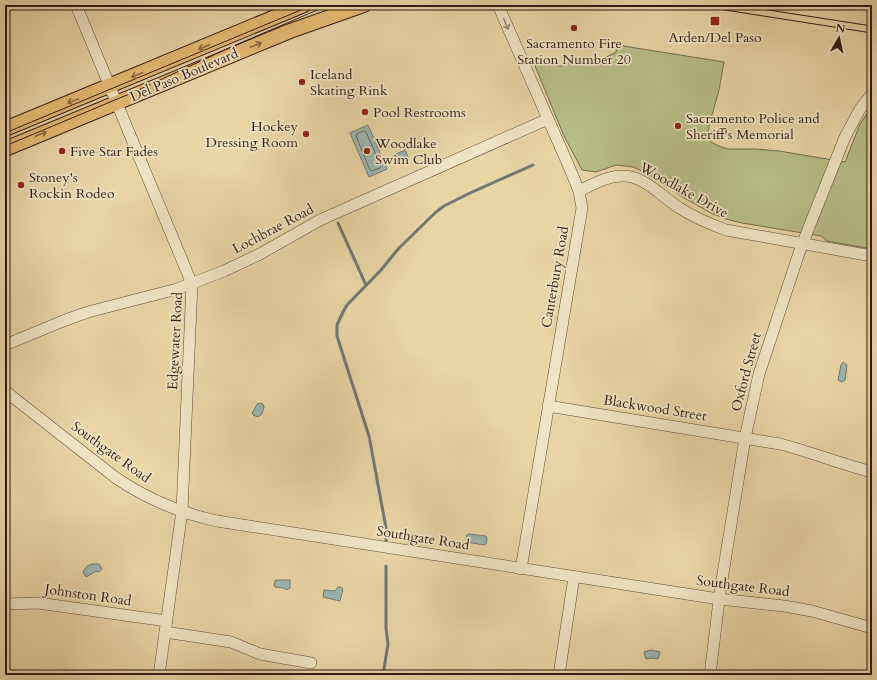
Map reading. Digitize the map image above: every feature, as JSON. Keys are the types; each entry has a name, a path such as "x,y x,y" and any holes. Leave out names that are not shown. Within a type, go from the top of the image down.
{"main road":[{"name":"Del Paso Boulevard","path":"5,129 304,5"},
{"name":"Del Paso Boulevard","path":"5,149 290,31 364,5"}],"street":[{"name":"Edgewater Road","path":"76,5 192,284 182,511 159,675"},
{"name":"Canterbury Road","path":"498,5 579,190 582,208 521,569"},
{"name":"Oxford Street","path":"710,675 719,600 745,438 759,374 803,243 846,137 860,109 872,94"},
{"name":"Lochbrae Road","path":"5,345 88,312 192,284 224,271 260,254 320,220 548,119"},
{"name":"Woodlake Drive","path":"579,190 615,176 634,177 679,208 726,230 872,256"},
{"name":"Southgate Road","path":"5,391 121,481 154,500 182,511 217,521 719,600 784,606 812,611 872,628"},
{"name":"Blackwood Street","path":"548,406 780,444 872,472"},
{"path":"559,675 574,577"},
{"name":"Johnston Road","path":"5,604 23,602 51,604 166,626 231,642 260,654 311,663"}],"green space":[{"path":"617,45 724,62 719,90 708,133 711,142 729,149 779,151 845,162 860,124 872,106 872,249 827,241 821,236 726,219 713,214 686,199 648,174 633,167 616,165 596,172 582,170 564,136 535,66 538,64 561,66 575,60 601,60 616,52"}],"water":[{"path":"368,125 387,169 369,177 350,133"},
{"path":"405,150 409,159 396,165 392,156"},
{"path":"843,362 847,365 845,380 842,382 838,380"},
{"path":"257,404 263,404 264,407 262,414 258,417 253,415 252,412"},
{"path":"467,535 486,536 486,544 484,545 467,542"},
{"path":"99,564 102,569 99,572 96,571 86,577 83,572 87,566"},
{"path":"276,580 290,580 290,588 286,590 284,588 275,587 274,585"},
{"path":"338,587 343,589 340,601 323,597 324,590 335,591"},
{"path":"651,650 660,652 658,659 646,659 644,652"}],"waterway":[{"path":"386,541 386,528 369,436 337,336 337,325 347,305 381,270 399,248 436,212 444,206 470,193 533,165"},
{"path":"338,223 366,285"},
{"path":"383,675 388,644 386,628 386,566"}],"tram line":[{"path":"5,133 313,5"},
{"path":"5,146 134,92 231,47 329,5"},
{"path":"693,5 872,33"},
{"path":"736,5 872,26"}],"place":[{"name":"Arden/Del Paso","path":"715,21"},
{"name":"Sacramento Fire Station Number 20","path":"574,28"},
{"name":"Iceland Skating Rink","path":"302,82"},
{"name":"Pool Restrooms","path":"365,112"},
{"name":"Sacramento Police and Sheriff's Memorial","path":"678,126"},
{"name":"Hockey Dressing Room","path":"306,134"},
{"name":"Five Star Fades","path":"62,151"},
{"name":"Woodlake Swim Club","path":"367,151"},
{"name":"Stoney's Rockin Rodeo","path":"21,185"}]}
